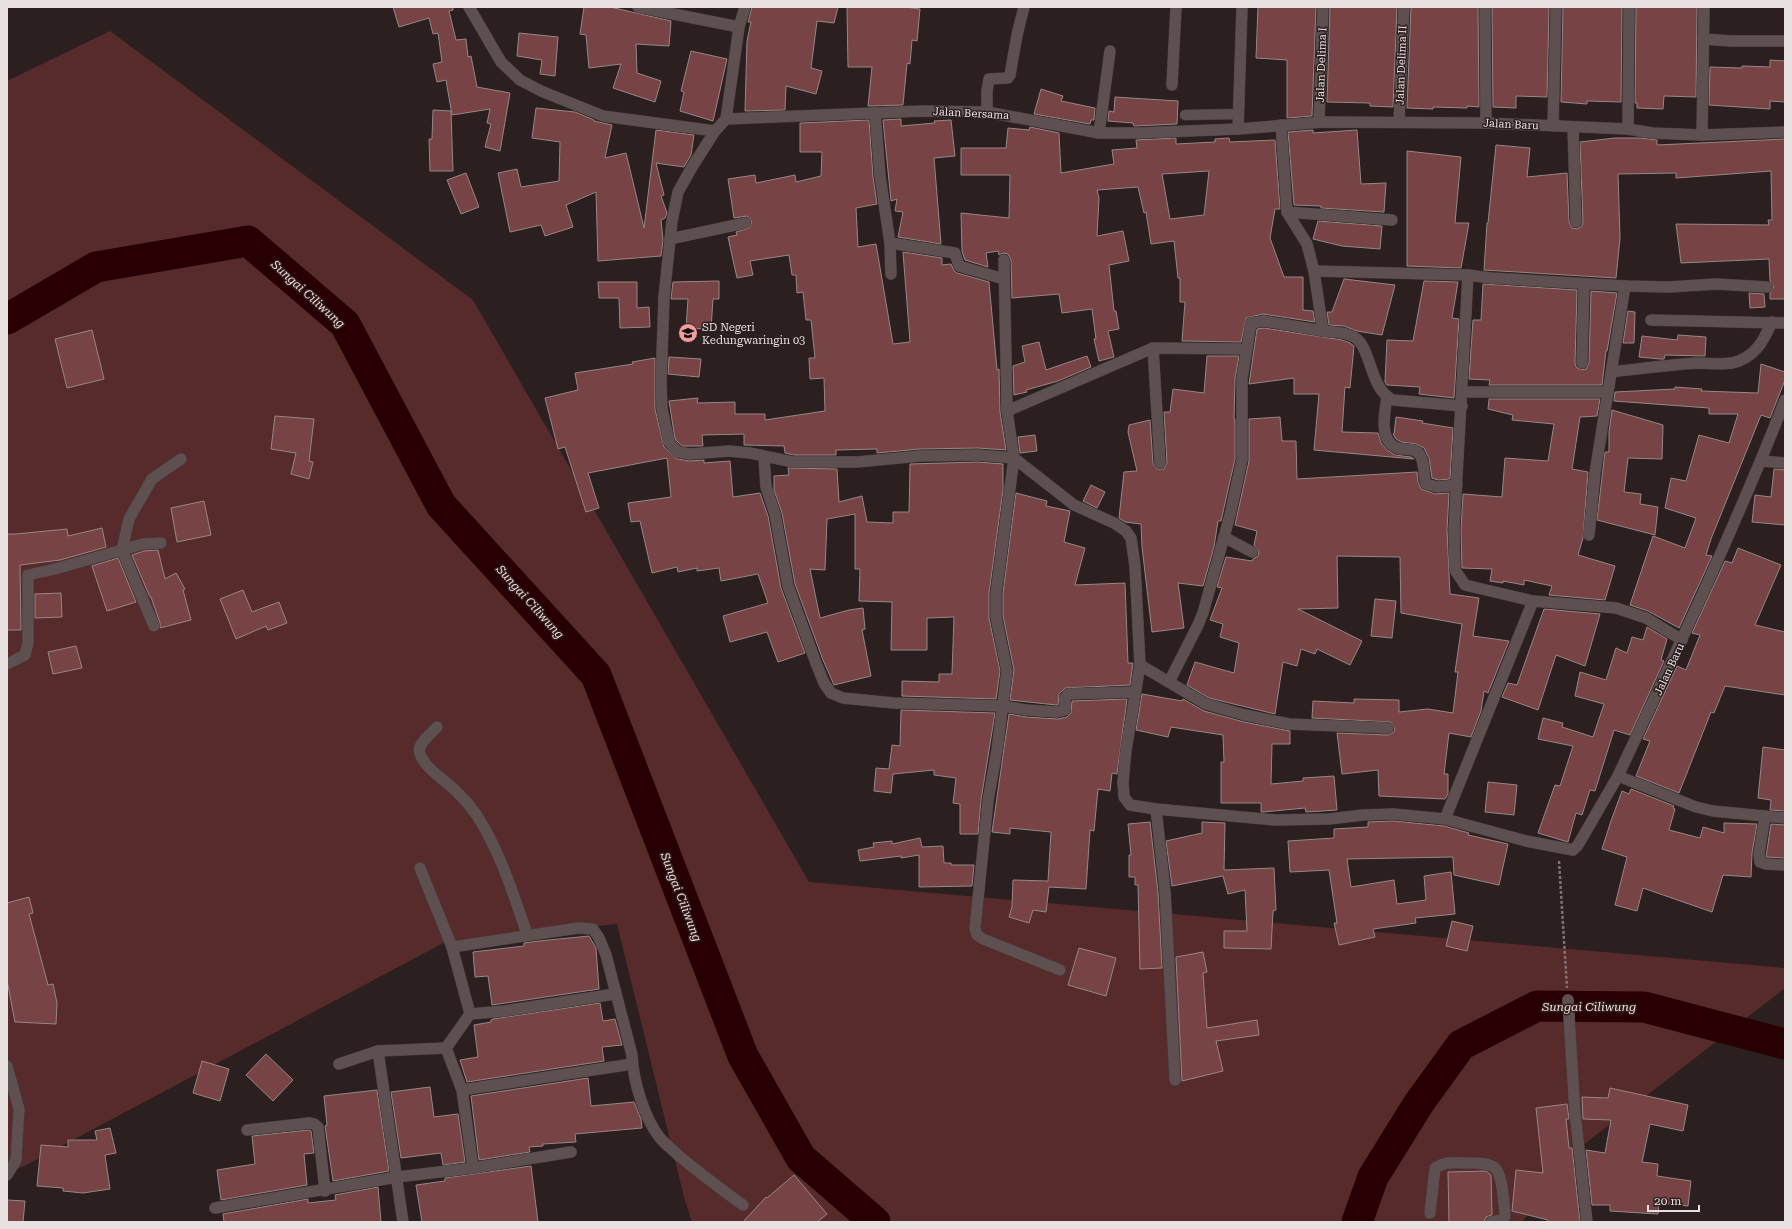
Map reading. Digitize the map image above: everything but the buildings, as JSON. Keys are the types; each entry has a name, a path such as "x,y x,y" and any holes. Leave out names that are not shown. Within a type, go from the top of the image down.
{"street":[{"path":"469,7 501,62 520,80 541,91 603,116 715,131"},
{"path":"638,7 738,26"},
{"path":"745,7 738,26 726,119 715,131 678,192 672,221 664,296 661,383 662,409 669,442 678,452 690,454 729,451 750,453 793,462 858,462 920,456 978,455 1014,458"},
{"path":"987,112 987,91 989,79 1008,78 1010,75 1017,35 1024,7"},
{"path":"1172,85 1176,7"},
{"path":"1238,128 1242,7"},
{"name":"Jalan Delima I","path":"1319,122 1323,7"},
{"name":"Jalan Delima II","path":"1399,122 1404,7"},
{"path":"1485,7 1486,123"},
{"path":"1553,126 1556,7"},
{"path":"1628,129 1629,7"},
{"path":"1702,135 1704,7"},
{"path":"1703,39 1731,41 1785,41"},
{"path":"1099,133 1110,51"},
{"path":"875,112 880,176 890,243 891,274"},
{"name":"Jalan Bersama","path":"726,119 875,112 987,112 1099,133 1138,133 1238,128"},
{"name":"Jalan Baru","path":"1238,128 1319,122 1399,122 1486,123 1628,129 1652,133 1702,135 1785,132"},
{"path":"1280,125 1287,212 1307,244 1314,271 1323,331"},
{"path":"1573,127 1576,222"},
{"path":"1287,212 1392,220"},
{"path":"670,239 744,223"},
{"path":"890,243 955,253 959,266 1004,279"},
{"path":"1004,260 1007,411 1014,458 996,592 996,617 1007,670 1006,693 988,801 975,928 977,935 983,939 1060,970"},
{"path":"1314,271 1468,275 1491,278 1624,286 1669,287 1716,284 1767,287"},
{"path":"1468,275 1454,553 1455,570 1465,585 1533,601 1616,608 1646,618 1682,640"},
{"path":"1582,363 1584,284"},
{"path":"1589,534 1594,473 1624,286"},
{"path":"1651,320 1785,323"},
{"path":"1169,682 1198,626 1224,537 1242,460 1242,378 1251,323 1264,321 1354,337 1362,346 1374,378 1387,397 1393,400 1462,406"},
{"path":"1611,372 1645,367 1703,363 1724,364 1739,361 1761,345 1772,322"},
{"path":"1007,411 1153,348 1246,349"},
{"path":"1153,348 1160,463"},
{"path":"1462,392 1607,392"},
{"path":"1387,397 1384,417 1386,439 1396,448 1413,449 1421,456 1426,484 1437,487 1457,485"},
{"name":"Jalan Baru","path":"1014,458 1074,505 1114,522 1126,531 1131,538 1135,566 1140,665 1126,750 1123,782 1124,797 1130,805 1156,809 1275,820 1329,819 1363,815 1394,814 1445,819 1526,842 1573,850 1578,846 1618,776 1682,640 1761,461 1785,400"},
{"path":"764,457 766,487 774,514 788,586 797,615 824,683 831,693 843,698 894,703 1003,706 1026,710 1062,712 1065,710 1065,698 1068,694 1135,692"},
{"path":"154,626 122,550 129,519 152,479 181,459"},
{"path":"1761,461 1785,463"},
{"path":"1224,537 1252,552"},
{"path":"7,664 24,655 28,643 28,575 55,569 143,544 160,543"},
{"path":"1445,819 1533,601"},
{"path":"1140,665 1206,704 1245,715 1289,724 1388,728"},
{"path":"437,727 420,746 419,752 421,757 437,775 458,792 475,813 491,840 502,864 527,934"},
{"path":"1618,776 1696,808 1785,818"},
{"path":"1156,809 1165,892 1175,1080"},
{"path":"1765,816 1759,854 1760,862 1766,864 1785,865"},
{"path":"420,868 452,947 470,1014"},
{"path":"452,947 527,934 578,928 593,929 599,938 606,955 632,1055 632,1064 650,1124 661,1139 688,1163 743,1205"},
{"path":"446,1048 470,1014 504,1011 615,994"},
{"path":"1568,1000 1574,1067 1576,1113 1587,1222"},
{"path":"339,1064 378,1052 446,1048"},
{"path":"446,1048 462,1090 473,1168"},
{"path":"378,1052 403,1222"},
{"path":"462,1090 632,1064"},
{"path":"7,1066 19,1109 16,1160 7,1175"},
{"path":"246,1130 309,1123 318,1127 325,1191"},
{"path":"215,1208 325,1191 397,1177 473,1168 571,1152"},
{"path":"1430,1213 1435,1168 1444,1162 1490,1165 1496,1168 1500,1178 1505,1216 1502,1220 1491,1222"}],"lane":[{"path":"1185,116 1238,114"}],"path":[{"path":"1558,847 1568,1000"}],"shaded area":[{"path":"110,31 473,300 809,882 1785,968 1785,988 1578,1149 1522,1222 692,1222 684,1197 617,924 447,941 7,1175 7,81"}],"waterway":[{"name":"Sungai Ciliwung","path":"7,319 96,267 248,241 345,324 441,505 596,675 743,1056 801,1158 875,1222"},
{"name":"Sungai Ciliwung","path":"1357,1222 1373,1177 1419,1103 1461,1045 1537,1006 1644,1007 1785,1044"}],"place":[{"name":"SD Negeri Kedungwaringin 03","path":"688,333"}]}
